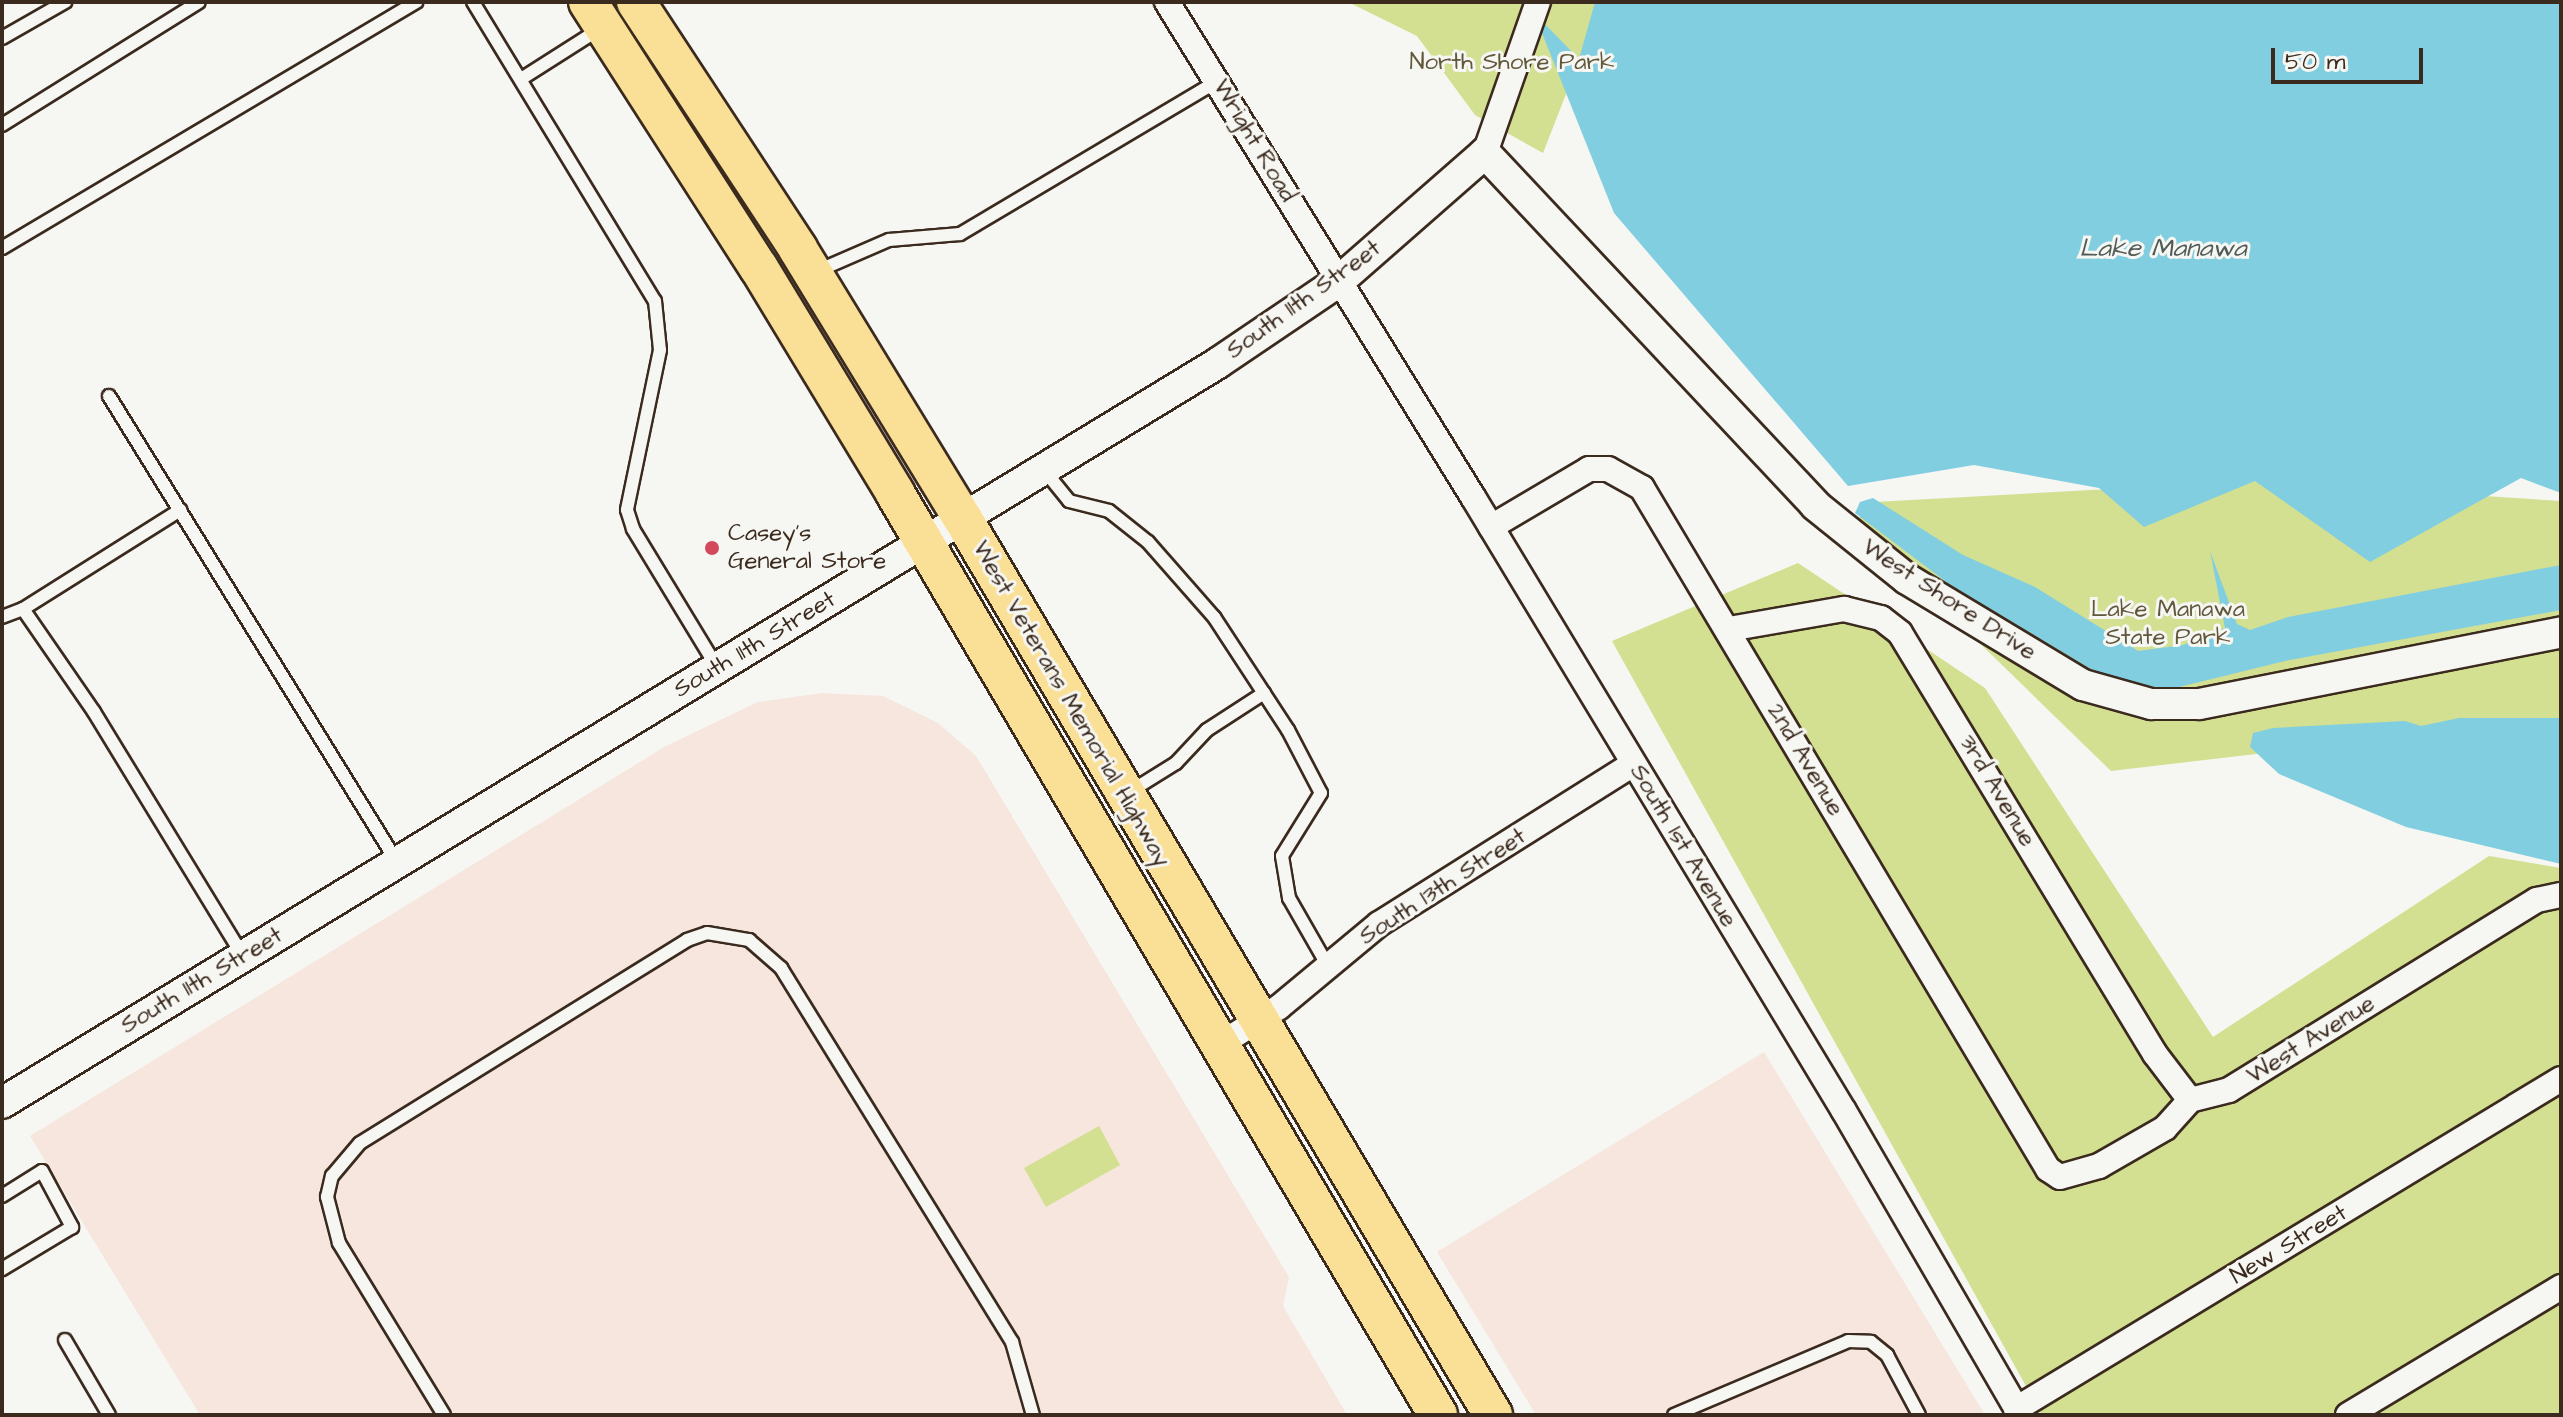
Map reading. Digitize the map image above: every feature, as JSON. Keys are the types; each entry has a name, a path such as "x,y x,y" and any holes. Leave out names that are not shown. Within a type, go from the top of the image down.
{"main road":[{"name":"West Veterans Memorial Highway","path":"640,3 813,273 963,519 1493,1415"},
{"name":"West Veterans Memorial Highway","path":"596,14 759,268 925,543 1438,1415"}],"street":[{"name":"Wright Road","path":"1167,2 1339,281"},
{"path":"1485,153 1538,2"},
{"path":"596,14 640,3"},
{"name":"South 11th Street","path":"2,1103 1231,355 1339,281 1485,153"},
{"name":"West Shore Drive","path":"1485,153 1815,505 1907,579 2083,685 2151,704 2199,704 2561,632"},
{"name":"South 1st Avenue","path":"1339,281 1491,527 2018,1412"},
{"name":"2nd Avenue","path":"1491,527 1589,469 1627,476 1664,523 1729,629 2048,1169 2060,1177 2099,1166 2165,1128 2190,1100"},
{"name":"3rd Avenue","path":"1729,629 1844,609 1881,618 1900,633 2155,1054 2190,1100"},
{"name":"South 13th Street","path":"1219,1045 1259,1021 1379,924 1633,764"},
{"name":"West Avenue","path":"2190,1100 2229,1090 2537,900 2561,895"},
{"name":"New Street","path":"2018,1412 2561,1079"},
{"path":"2348,1415 2561,1287"}],"lane":[{"path":"2,38 65,2"},
{"path":"2,125 199,2"},
{"path":"2,248 417,2"},
{"path":"473,2 655,301 660,350 627,510 633,529 717,667"},
{"path":"521,79 596,14"},
{"path":"813,273 889,240 960,234 1218,81"},
{"path":"109,396 397,862"},
{"path":"1044,470 1069,501 1109,511 1148,542 1214,617 1264,693 1321,793 1282,856 1289,898 1328,966"},
{"path":"2,617 23,609 180,510"},
{"path":"23,609 94,712 243,956"},
{"path":"1125,794 1176,763 1207,730 1264,693"},
{"path":"444,1415 339,1243 330,1223 332,1176 360,1143 687,940 707,933 749,940 781,968 1012,1342 1033,1415"},
{"path":"2,1196 42,1171 72,1227 2,1269"},
{"path":"65,1340 109,1415"},
{"path":"1674,1415 1848,1341 1871,1342 1887,1355 1919,1415"}],"shaded area":[{"path":"822,693 883,696 938,723 976,756 1289,1277 1283,1306 1347,1415 200,1415 30,1136 666,746 758,702"},
{"path":"1764,1052 1985,1415 1536,1415 1437,1252"}],"green space":[{"name":"North Shore Park","path":"1348,2 1602,2 1543,153 1475,115 1417,36"},
{"name":"Lake Manawa State Park","path":"2255,481 2561,501 2561,718 2111,771 1855,522 1875,502"},
{"path":"1798,563 1985,688 2213,1037 2489,856 2561,868 2561,1415 2042,1415 1612,641"},
{"path":"1099,1126 1120,1165 1046,1207 1024,1168"}],"water":[{"name":"Lake Manawa","path":"1595,2 2561,2 2561,493 2521,478 2370,562 2255,481 2144,527 2099,488 1974,465 1848,486 1614,213 1534,13 1579,59"},
{"path":"1873,498 1963,555 2035,587 2138,651 2183,645 2225,628 2210,551 2237,624 2250,630 2288,617 2561,565 2561,610 2285,661 2175,688 2137,689 2099,674 1949,584 1855,513 1860,502"},
{"path":"2459,718 2561,718 2561,864 2406,827 2279,774 2250,747 2253,733 2273,728 2405,721 2421,726"}],"place":[{"name":"Casey's General Store","path":"712,548"}]}
